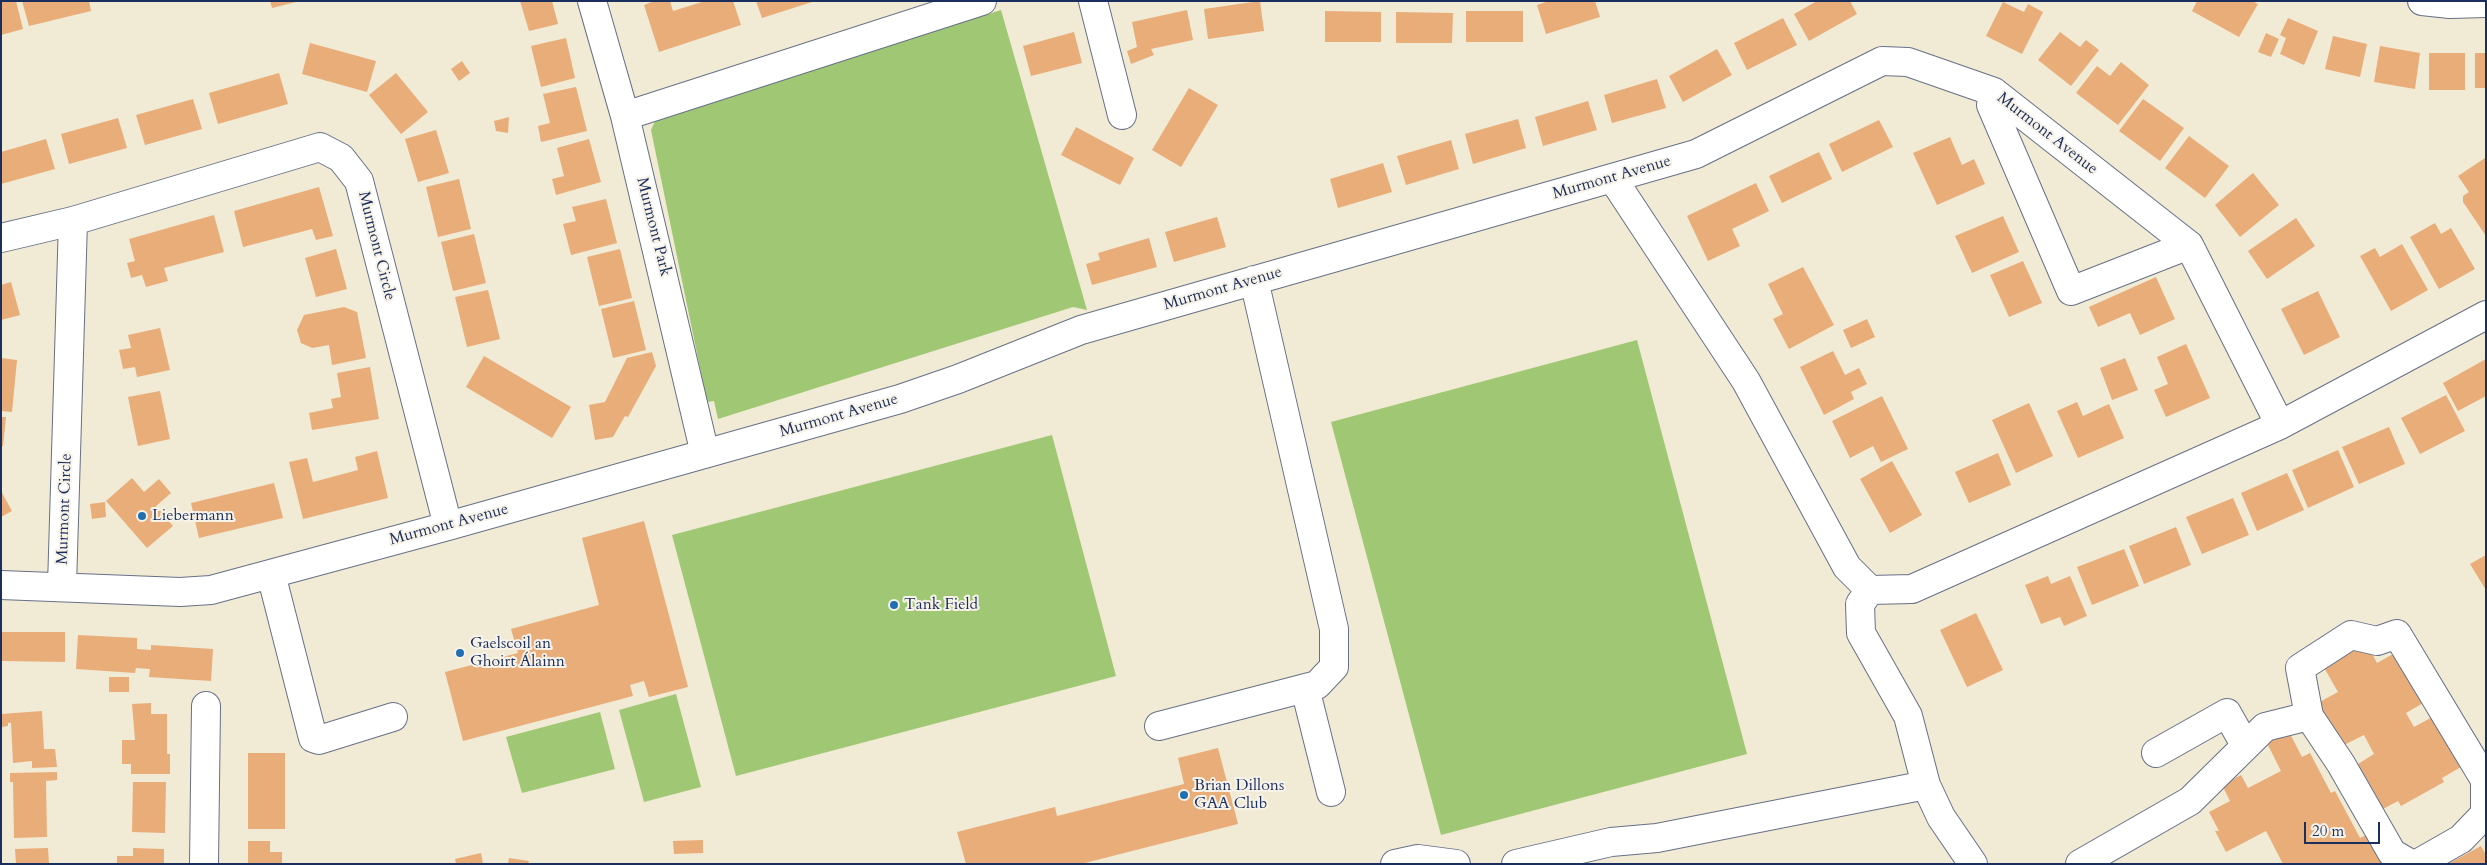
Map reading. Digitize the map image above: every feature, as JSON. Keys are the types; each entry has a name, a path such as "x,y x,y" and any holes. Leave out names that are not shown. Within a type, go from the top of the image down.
{"street":[{"name":"Murmont Park","path":"592,1 625,116 705,454"},
{"path":"625,116 982,1"},
{"path":"1094,1 1122,115"},
{"path":"2422,1 2450,4 2486,3"},
{"name":"Murmont Avenue","path":"1,585 180,592 211,590 448,526 900,399 958,379 1080,330 1696,154 1882,61 1908,62 1994,92 2189,245 2280,425"},
{"path":"1994,92 1991,105 2071,291 2189,245"},
{"name":"Murmont Circle","path":"1,238 73,221 320,147 341,158 359,181 448,526"},
{"path":"1613,178 1746,381 1847,567 1870,590 1912,589 2280,425 2486,315"},
{"name":"Murmont Circle","path":"62,586 73,221"},
{"path":"1159,726 1317,685 1334,667 1334,629 1254,280"},
{"path":"271,574 313,738 319,740 393,717"},
{"path":"1870,590 1860,604 1861,633 1908,716 1926,785 1942,817 1973,864"},
{"path":"2410,864 2392,853 2341,764 2309,716 2300,668 2352,635 2377,641 2397,634 2485,780 2485,814 2461,839 2417,864"},
{"path":"1305,688 1331,792"},
{"path":"204,864 206,706"},
{"path":"2156,753 2227,713 2246,745"},
{"path":"2080,864 2190,801 2265,727 2309,716"},
{"path":"1516,864 1611,842 1656,838 1926,785"},
{"path":"1395,864 1418,859 1456,864"}],"green space":[{"path":"1001,10 1087,310 1073,307 718,419 714,401 707,402 651,130 656,119"},
{"path":"1637,340 1747,754 1441,835 1331,422"},
{"name":"Tank Field","path":"1052,435 1116,676 736,776 672,535"},
{"path":"676,694 701,787 644,802 619,710"},
{"path":"600,712 615,769 522,793 506,737"}],"building":[{"path":"1,1 16,1 23,29 1,35"},
{"path":"22,1 89,1 91,11 29,26"},
{"path":"270,1 296,1 296,2 272,8"},
{"path":"520,1 552,1 558,24 529,31"},
{"path":"654,1 670,1 673,11 705,1 733,1 741,25 659,52 644,5"},
{"path":"756,1 812,1 812,2 762,18"},
{"path":"1260,1 1264,31 1208,39 1204,9"},
{"path":"1549,1 1595,1 1600,17 1546,34 1537,5"},
{"path":"1817,1 1850,1 1857,14 1809,41 1794,14"},
{"path":"2197,1 2252,1 2258,4 2239,37 2192,11"},
{"path":"2003,2 2024,12 2028,4 2043,12 2022,54 1986,36"},
{"path":"1187,10 1193,40 1151,49 1154,55 1131,64 1127,51 1137,47 1132,22"},
{"path":"1325,11 1381,12 1381,42 1325,42"},
{"path":"1466,11 1523,11 1523,42 1466,42"},
{"path":"1396,12 1453,13 1452,43 1396,43"},
{"path":"1783,18 1797,45 1747,70 1734,43"},
{"path":"2288,18 2318,31 2304,65 2280,54 2286,38 2280,35"},
{"path":"1074,32 1082,63 1031,76 1023,46"},
{"path":"2060,32 2080,47 2086,40 2099,50 2071,86 2038,60"},
{"path":"2266,33 2279,39 2271,57 2258,52"},
{"path":"2333,36 2367,44 2360,77 2325,69"},
{"path":"566,38 575,78 541,87 531,46"},
{"path":"310,43 376,61 367,92 302,74"},
{"path":"2380,46 2420,53 2415,89 2374,82"},
{"path":"1717,49 1732,75 1683,102 1669,76"},
{"path":"2429,53 2465,53 2465,90 2429,90"},
{"path":"2475,53 2486,53 2486,88 2475,88"},
{"path":"462,61 470,73 459,81 451,69"},
{"path":"2121,62 2149,85 2118,125 2076,93 2097,66 2110,76"},
{"path":"279,73 288,104 218,124 209,93"},
{"path":"396,73 428,112 401,134 369,95"},
{"path":"1657,79 1666,108 1612,123 1604,95"},
{"path":"576,87 587,131 541,142 538,126 550,123 543,94"},
{"path":"1189,88 1218,105 1181,167 1152,150"},
{"path":"193,99 202,129 145,145 136,115"},
{"path":"2143,99 2184,128 2160,161 2119,131"},
{"path":"1588,101 1597,130 1543,146 1535,117"},
{"path":"509,117 508,133 496,131 494,121"},
{"path":"118,118 127,148 69,164 61,134"},
{"path":"1518,119 1526,148 1473,164 1465,134"},
{"path":"1879,120 1893,147 1842,172 1829,144"},
{"path":"1076,127 1134,158 1120,185 1061,155"},
{"path":"436,130 449,173 418,182 405,139"},
{"path":"2189,136 2229,166 2205,198 2165,168"},
{"path":"1950,137 1962,165 1974,159 1985,184 1937,205 1913,153"},
{"path":"46,139 55,169 1,184 1,152"},
{"path":"589,139 601,182 556,195 552,179 564,176 557,148"},
{"path":"1451,140 1459,169 1406,185 1397,156"},
{"path":"1819,152 1832,179 1782,203 1769,176"},
{"path":"2485,158 2486,236 2463,202 2463,196 2469,192 2458,176"},
{"path":"1383,163 1392,192 1338,208 1330,179"},
{"path":"2253,173 2279,205 2240,237 2215,205"},
{"path":"459,179 471,229 438,237 426,187"},
{"path":"1756,183 1769,211 1732,229 1740,246 1708,261 1687,216"},
{"path":"319,187 333,236 316,240 312,229 243,247 234,211"},
{"path":"606,199 617,243 571,255 563,224 576,221 572,207"},
{"path":"214,215 224,252 164,268 168,281 146,287 142,275 131,278 127,263 135,261 129,239"},
{"path":"2003,216 2019,252 1972,273 1955,236"},
{"path":"1217,217 1226,247 1174,262 1165,232"},
{"path":"2296,218 2315,246 2267,279 2248,251"},
{"path":"2435,223 2441,234 2451,228 2475,269 2439,289 2410,237"},
{"path":"474,234 486,283 453,291 441,242"},
{"path":"1149,238 1157,267 1092,285 1086,264 1100,260 1098,253"},
{"path":"2402,244 2428,290 2391,311 2360,256 2375,248 2380,257"},
{"path":"336,249 347,289 316,297 305,258"},
{"path":"620,249 632,298 599,306 587,257"},
{"path":"2023,261 2042,303 2009,317 1990,275"},
{"path":"1803,267 1834,325 1789,349 1773,319 1783,314 1768,284"},
{"path":"2156,277 2175,319 2140,335 2130,313 2098,327 2089,307"},
{"path":"11,282 20,315 1,320 1,285"},
{"path":"488,290 500,339 467,347 455,297"},
{"path":"2318,291 2340,337 2304,355 2281,309"},
{"path":"634,301 646,350 613,358 601,309"},
{"path":"344,307 357,312 366,358 332,365 329,345 312,348 301,343 297,330 304,315"},
{"path":"1867,319 1875,337 1851,348 1843,330"},
{"path":"160,328 170,370 137,377 135,367 123,369 119,350 131,348 128,335"},
{"path":"2186,344 2210,398 2166,417 2154,390 2168,384 2157,357"},
{"path":"1833,351 1845,375 1859,368 1867,384 1851,392 1854,399 1824,415 1800,367"},
{"path":"652,352 656,366 628,417 625,416 613,437 595,440 589,405 605,402 627,358"},
{"path":"484,356 571,407 552,438 466,387"},
{"path":"1,358 17,360 12,412 1,411"},
{"path":"2125,358 2138,390 2112,400 2100,368"},
{"path":"2486,359 2486,396 2458,411 2443,383"},
{"path":"370,367 379,419 312,430 309,413 333,408 331,399 341,397 337,373"},
{"path":"160,391 170,439 138,446 128,397"},
{"path":"2446,395 2465,431 2420,454 2401,418"},
{"path":"1882,396 1908,449 1881,462 1873,446 1850,458 1832,421"},
{"path":"2077,402 2083,416 2109,404 2124,438 2078,458 2057,411"},
{"path":"2029,403 2053,456 2016,473 1992,420"},
{"path":"1,417 6,417 3,446 1,446"},
{"path":"2389,427 2405,464 2359,484 2342,447"},
{"path":"2338,450 2354,487 2308,508 2292,470"},
{"path":"377,451 388,498 303,519 289,462 307,458 313,482 358,470 355,457"},
{"path":"1998,453 2011,485 1969,503 1955,472"},
{"path":"1892,461 1922,515 1890,533 1860,479"},
{"path":"2287,473 2304,510 2257,531 2241,493"},
{"name":"Liebermann","path":"132,478 144,492 159,479 171,493 156,506 173,526 147,548 106,501"},
{"path":"274,483 283,518 199,538 191,503"},
{"path":"1,491 12,511 1,517"},
{"path":"2233,498 2249,535 2202,554 2186,517"},
{"path":"105,502 106,517 92,519 90,504"},
{"name":"Gaelscoil an Ghoirt Álainn","path":"644,521 688,687 649,697 644,681 630,685 633,696 463,741 445,672 518,653 511,629 599,605 582,538"},
{"path":"2176,527 2191,565 2144,584 2129,546"},
{"path":"2124,549 2139,586 2092,605 2077,567"},
{"path":"2486,555 2486,590 2470,564"},
{"path":"2048,576 2051,584 2070,576 2087,616 2064,626 2060,617 2041,624 2025,585"},
{"path":"1976,613 2003,670 1967,687 1940,630"},
{"path":"2,632 65,632 65,662 2,661"},
{"path":"78,635 137,638 137,649 151,650 151,645 213,649 211,681 149,677 150,669 136,668 135,673 76,669"},
{"path":"2365,640 2377,663 2402,649 2430,699 2406,713 2414,727 2438,714 2466,764 2442,778 2444,782 2401,806 2398,801 2383,809 2358,764 2374,754 2364,735 2340,747 2316,704 2338,692 2322,664"},
{"path":"109,677 129,677 129,692 109,692"},
{"path":"151,703 151,714 167,714 167,754 170,754 170,774 131,774 131,764 122,764 122,740 135,740 132,704"},
{"path":"42,711 44,749 55,749 57,767 32,768 32,761 13,763 11,723 8,723 8,726 2,727 1,714"},
{"path":"2288,730 2302,757 2310,753 2331,793 2335,791 2360,838 2374,831 2389,858 2379,864 2283,864 2266,831 2226,852 2215,831 2219,831 2209,812 2230,801 2222,785 2241,775 2248,788 2281,771 2266,741"},
{"name":"Brian Dillons GAA Club","path":"1218,748 1238,824 1081,864 966,864 957,832 1055,807 1057,816 1184,784 1178,758"},
{"path":"248,753 285,753 285,829 248,829"},
{"path":"57,772 57,780 46,781 47,837 14,838 13,782 10,782 10,773"},
{"path":"133,782 166,782 165,833 132,832"},
{"path":"703,840 703,853 674,854 673,841"},
{"path":"248,841 270,841 270,852 282,852 282,864 248,864"},
{"path":"2481,846 2486,855 2486,864 2448,864"},
{"path":"48,848 49,864 16,864 15,849"},
{"path":"133,848 164,849 164,864 117,864 117,856 133,856"},
{"path":"481,853 483,864 456,864 455,859"},
{"path":"509,858 529,861 528,864 508,864"}],"place":[{"name":"Liebermann","path":"142,516"},
{"name":"Tank Field","path":"894,605"},
{"name":"Gaelscoil an Ghoirt Álainn","path":"460,653"},
{"name":"Brian Dillons GAA Club","path":"1184,795"}]}
